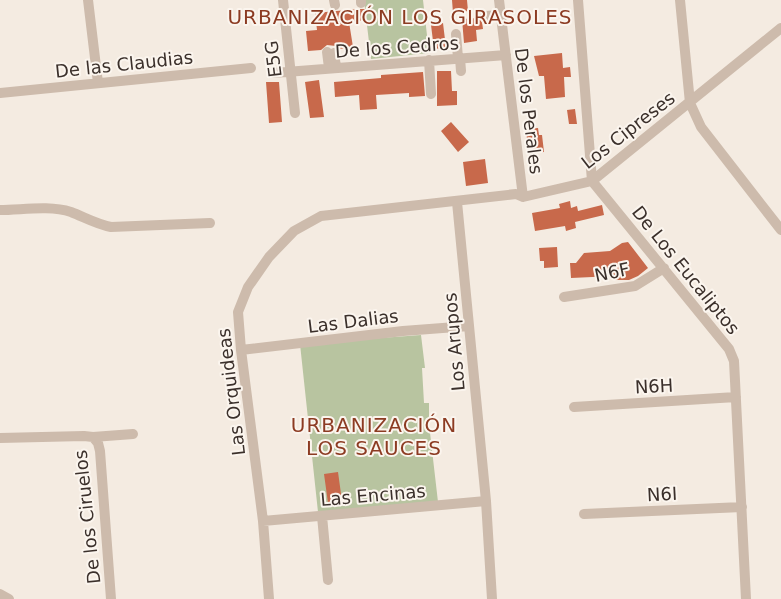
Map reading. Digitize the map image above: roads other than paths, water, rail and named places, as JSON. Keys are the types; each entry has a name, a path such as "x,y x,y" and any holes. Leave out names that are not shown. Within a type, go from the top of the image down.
{"street":[{"path":"88,0 98,83"},
{"name":"E5G","path":"283,0 295,113"},
{"name":"De los Perales","path":"500,0 523,197"},
{"path":"578,0 592,181"},
{"path":"680,0 690,103 701,126 781,230"},
{"path":"485,16 501,15"},
{"name":"Los Cipreses","path":"321,216 516,194 523,197 592,181 781,28"},
{"path":"456,34 461,71"},
{"path":"331,52 332,68"},
{"name":"De los Cedros","path":"273,73 506,55"},
{"path":"429,60 431,94"},
{"name":"De las Claudias","path":"0,93 251,68"},
{"name":"De Los Eucaliptos","path":"592,181 664,268 732,355 734,361 746,599"},
{"name":"Los Arupos","path":"457,202 486,501 492,599"},
{"path":"0,210 48,209 69,212 98,224 111,227 210,223"},
{"name":"Las Orquideas","path":"270,599 238,312 248,287 268,257 294,230 321,216"},
{"name":"N6F","path":"564,297 635,286 664,268"},
{"name":"Las Dalias","path":"241,350 404,331 468,326"},
{"name":"N6H","path":"574,407 736,397"},
{"path":"94,437 133,434"},
{"name":"De los Ciruelos","path":"0,438 94,437 100,452 111,599"},
{"name":"Las Encinas","path":"262,521 486,501"},
{"name":"N6I","path":"584,514 742,506"},
{"path":"322,516 328,580"},
{"path":"0,594 9,599"}],"district":[{"name":"URBANIZACIÓN LOS GIRASOLES","path":"400,17"},
{"name":"URBANIZACIÓN LOS SAUCES","path":"374,436"}]}
